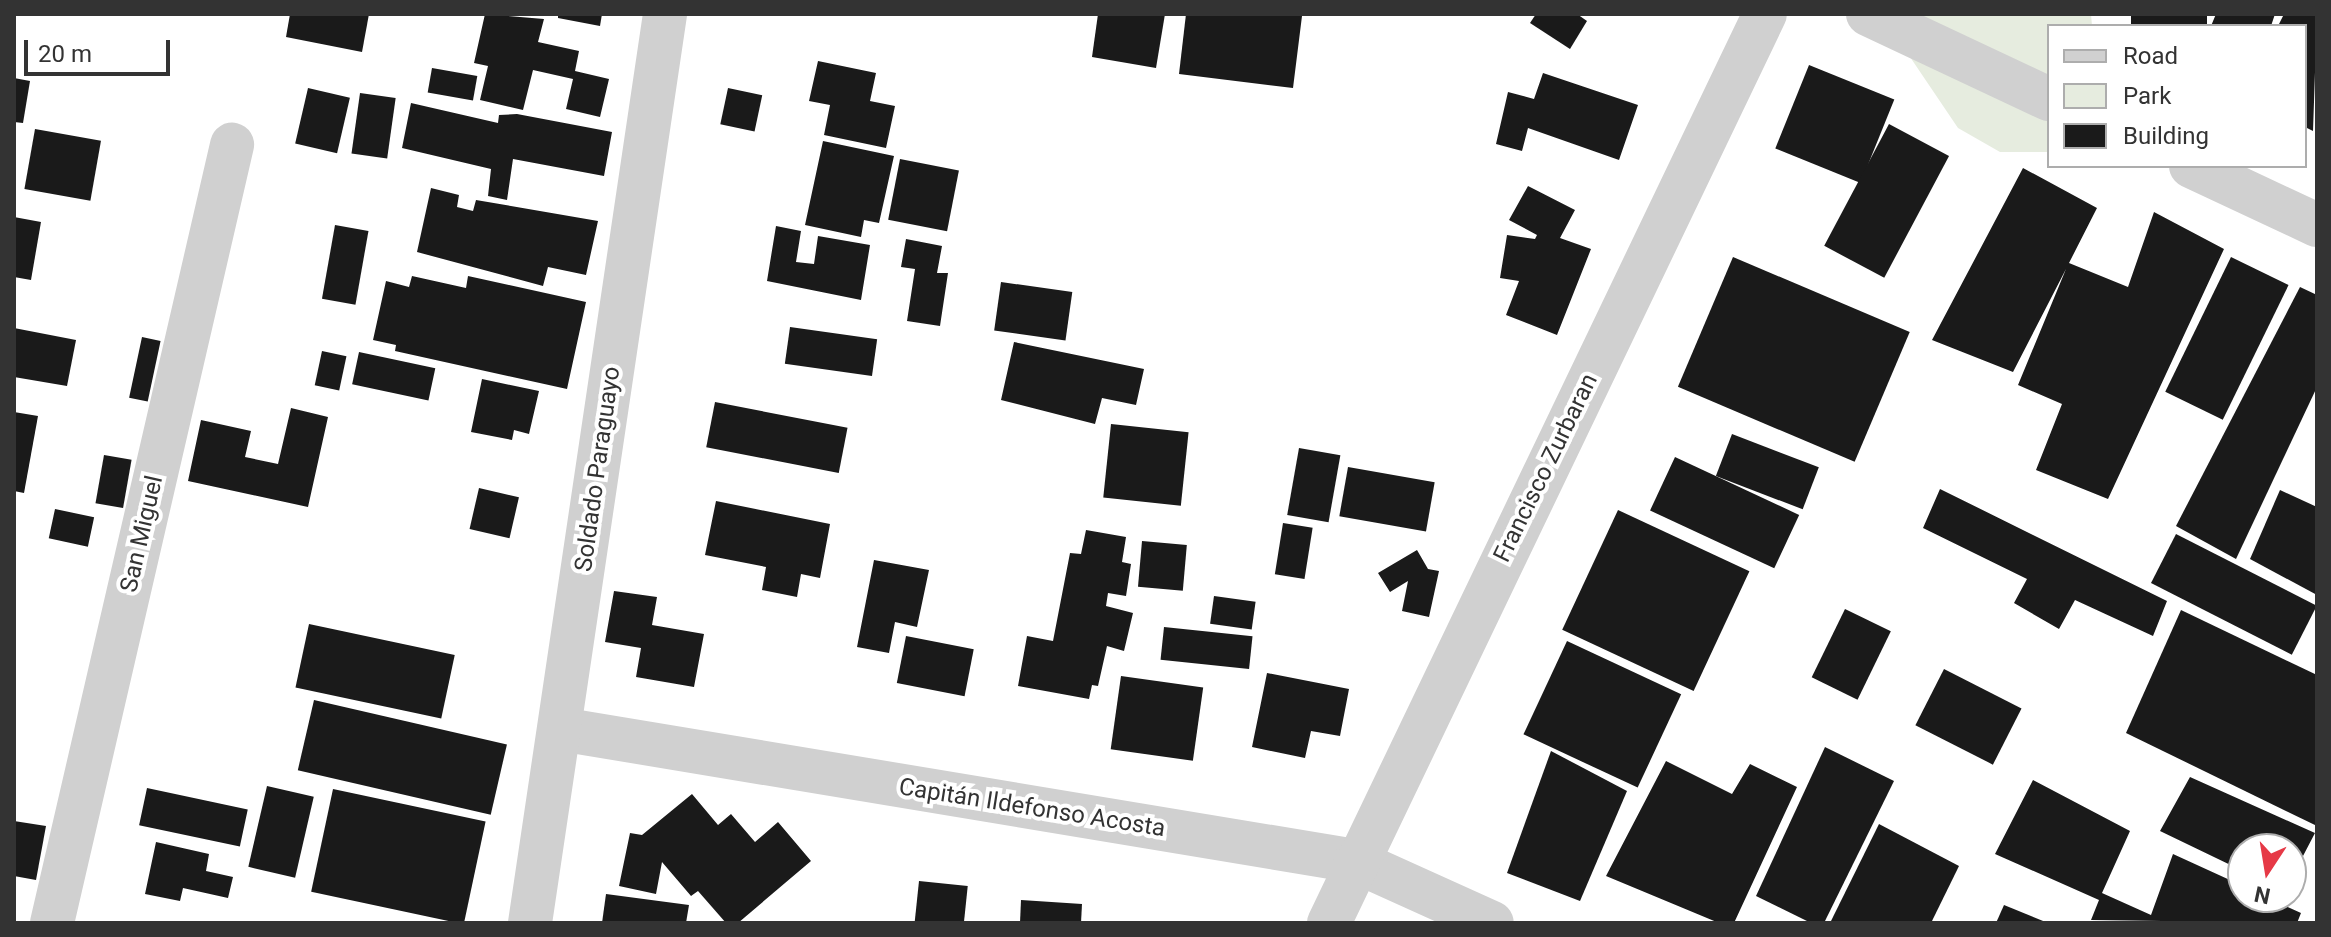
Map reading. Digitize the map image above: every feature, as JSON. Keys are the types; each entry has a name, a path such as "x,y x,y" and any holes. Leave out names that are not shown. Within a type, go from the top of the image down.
{"street":[{"name":"Soldado Paraguayo","path":"530,923 665,14"},
{"name":"Francisco Zurbaran","path":"1329,923 1355,861 1765,14"},
{"path":"1868,14 2047,98"},
{"name":"San Miguel","path":"52,923 232,145"},
{"path":"2195,168 2317,225"},
{"name":"Capitán Ildefonso Acosta","path":"560,729 1355,861 1492,923"}],"green space":[{"path":"1881,14 2091,14 2092,24 2047,24 2047,152 2000,152 1958,128"}],"building":[{"path":"290,14 369,14 362,52 286,37"},
{"path":"485,14 544,19 538,42 579,51 575,71 609,79 600,117 566,109 573,79 533,70 523,110 480,100 488,66 474,63"},
{"path":"558,14 602,14 600,26 558,18"},
{"path":"1098,14 1165,14 1156,68 1092,57"},
{"path":"1186,14 1302,16 1293,88 1179,74"},
{"path":"1536,14 1577,14 1587,21 1570,49 1530,23"},
{"path":"2131,14 2207,14 2207,24 2131,24"},
{"path":"2216,14 2275,14 2272,24 2212,24"},
{"path":"2284,14 2317,14 2313,131 2307,128 2307,24 2279,24"},
{"path":"818,61 876,73 870,101 895,106 886,148 824,135 830,105 809,101"},
{"path":"1809,65 1894,99 1861,183 1775,148"},
{"path":"432,68 477,76 473,101 428,93"},
{"path":"1543,73 1638,105 1619,160 1528,128 1522,151 1496,144 1508,92 1534,99"},
{"path":"14,78 30,81 23,123 14,122"},
{"path":"308,88 350,98 337,153 295,144"},
{"path":"728,88 762,95 755,131 720,124"},
{"path":"360,93 396,98 387,158 352,153"},
{"path":"411,103 498,123 499,115 517,114 612,132 604,176 513,159 507,200 488,196 491,169 402,148"},
{"path":"1889,124 1949,156 1884,278 1824,246"},
{"path":"35,129 101,141 90,201 24,189"},
{"path":"823,141 894,156 879,223 864,220 861,237 805,225"},
{"path":"900,159 959,170 947,231 888,220"},
{"path":"2023,168 2097,208 2069,263 2128,287 2154,212 2224,249 2108,499 2036,470 2062,404 2018,385 2066,269 2013,372 1932,340"},
{"path":"1528,186 1575,210 1560,238 1591,249 1557,335 1506,315 1519,281 1500,278 1507,235 1535,239 1537,235 1509,220"},
{"path":"431,188 459,195 457,207 473,211 476,200 598,221 586,275 548,267 543,286 417,252"},
{"path":"14,217 41,222 31,280 14,277"},
{"path":"335,225 368,231 355,305 322,299"},
{"path":"776,226 801,231 796,262 814,264 818,236 870,245 861,300 767,281"},
{"path":"906,239 942,246 937,273 948,273 940,326 907,321 915,269 901,267"},
{"path":"1733,257 1910,332 1855,462 1678,387"},
{"path":"2231,257 2289,285 2223,420 2165,392"},
{"path":"412,276 466,288 468,276 586,302 567,389 395,351 396,345 373,340 386,281 409,287"},
{"path":"1001,282 1072,292 1065,341 994,331"},
{"path":"2300,287 2317,295 2317,387 2236,559 2176,526"},
{"path":"790,327 877,339 872,376 785,364"},
{"path":"14,328 76,340 67,386 14,377"},
{"path":"142,337 161,341 148,402 129,398"},
{"path":"1014,342 1144,369 1136,405 1102,398 1095,424 1001,400"},
{"path":"322,351 346,356 339,390 315,385"},
{"path":"359,352 435,368 428,400 352,384"},
{"path":"482,379 539,391 529,434 514,430 512,440 471,432"},
{"path":"715,402 848,428 839,473 706,447"},
{"path":"291,408 328,417 308,507 188,481 201,420 251,431 245,457 278,464"},
{"path":"14,412 38,416 24,493 14,491"},
{"path":"1111,424 1189,432 1181,506 1103,498"},
{"path":"1732,434 1819,467 1803,509 1716,476"},
{"path":"1299,448 1340,455 1329,522 1287,515"},
{"path":"104,455 132,460 123,508 95,503"},
{"path":"1675,457 1799,515 1774,568 1650,510"},
{"path":"1348,467 1435,482 1426,532 1339,516"},
{"path":"479,488 519,497 510,538 470,529"},
{"path":"1940,489 2167,601 2153,636 2075,600 2059,629 2014,603 2027,579 1923,528"},
{"path":"2280,490 2317,507 2317,595 2250,559"},
{"path":"716,501 830,524 820,578 801,574 797,597 762,590 766,567 705,555"},
{"path":"55,509 94,517 88,547 49,538"},
{"path":"1618,510 1749,571 1694,691 1562,630"},
{"path":"1283,523 1313,528 1304,579 1275,574"},
{"path":"1086,530 1126,537 1122,562 1131,564 1126,596 1108,593 1106,606 1133,613 1124,651 1107,646 1098,686 1092,685 1089,699 1018,686 1027,636 1053,641 1070,553 1081,554"},
{"path":"2176,534 2317,606 2292,655 2151,583"},
{"path":"1142,541 1187,545 1183,591 1138,587"},
{"path":"1417,550 1428,569 1439,571 1429,617 1402,611 1408,581 1390,592 1378,573"},
{"path":"874,560 929,570 917,627 895,622 889,653 857,647"},
{"path":"614,591 657,597 652,625 704,634 694,687 636,677 641,648 605,642"},
{"path":"1214,596 1256,602 1252,630 1210,624"},
{"path":"1845,609 1891,631 1858,700 1812,677"},
{"path":"2181,610 2317,675 2317,826 2126,733"},
{"path":"309,624 455,655 441,719 295,688"},
{"path":"1164,627 1253,636 1249,669 1161,660"},
{"path":"906,636 974,649 965,696 897,683"},
{"path":"1567,641 1681,694 1638,788 1523,734"},
{"path":"1944,669 2022,708 1993,765 1915,725"},
{"path":"1267,673 1349,689 1340,736 1311,731 1305,758 1252,747"},
{"path":"1121,676 1203,688 1193,761 1111,749"},
{"path":"314,700 507,745 491,815 298,770"},
{"path":"1825,747 1894,781 1824,923 1811,923 1756,896"},
{"path":"1551,751 1627,791 1580,901 1507,873"},
{"path":"1666,761 1732,794 1750,764 1797,787 1734,923 1719,923 1606,876"},
{"path":"2190,777 2315,833 2307,848 2307,833 2227,833 2227,863 2160,831"},
{"path":"2033,780 2130,831 2102,893 2151,915 2173,854 2227,879 2227,913 2301,913 2297,923 2091,920 2099,900 1995,854"},
{"path":"267,786 314,797 295,878 248,867"},
{"path":"147,788 248,809 240,847 139,825"},
{"path":"333,789 486,821 464,923 311,892"},
{"path":"692,794 718,825 731,814 755,842 778,822 811,861 738,923 726,923 698,891 691,896 662,862 656,894 619,886 630,833 642,835"},
{"path":"14,821 46,826 36,880 14,876"},
{"path":"1879,824 1959,866 1931,923 1830,923"},
{"path":"156,842 209,854 206,871 233,877 228,898 183,888 180,901 145,894"},
{"path":"919,881 968,886 964,923 915,923"},
{"path":"606,894 689,905 686,923 602,923"},
{"path":"1021,900 1082,904 1081,923 1020,923"},
{"path":"2004,905 2048,923 1996,923"}]}
